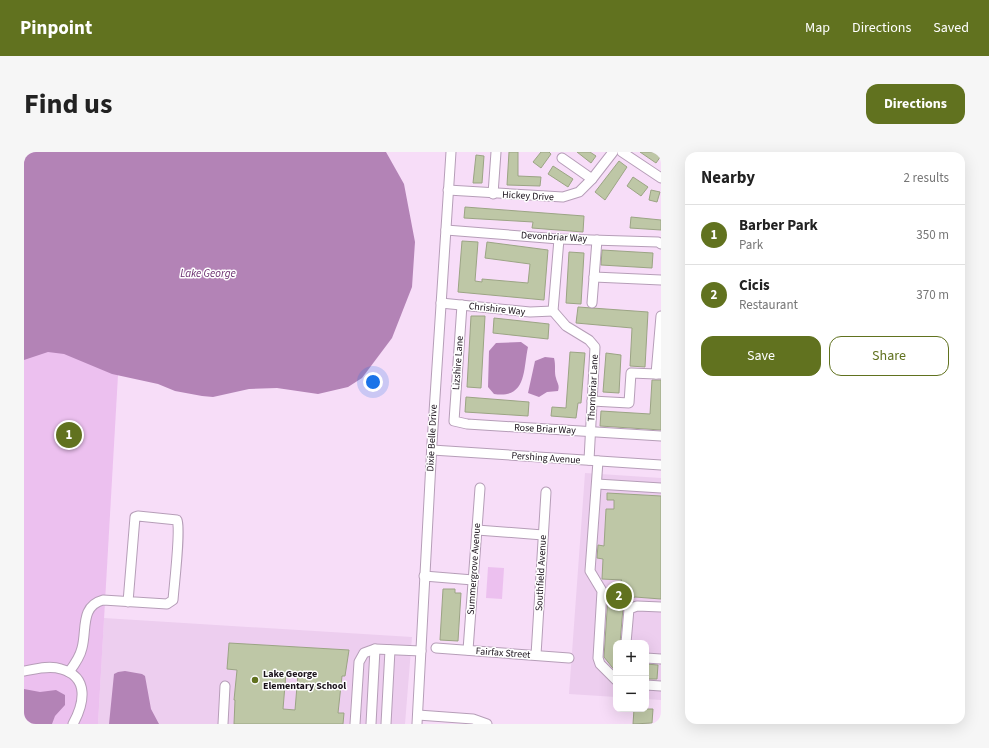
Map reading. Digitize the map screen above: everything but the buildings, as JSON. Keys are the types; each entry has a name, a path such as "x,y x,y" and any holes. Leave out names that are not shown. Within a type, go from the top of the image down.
{"street":[{"name":"Dixie Belle Drive","path":"417,720 440,304 451,152"},
{"path":"493,194 496,152"},
{"name":"Hickey Drive","path":"448,190 493,194 563,197 579,192 592,179 612,152"},
{"path":"622,152 661,178"},
{"path":"562,158 592,179"},
{"name":"Devonbriar Way","path":"446,230 559,239 658,242 661,244"},
{"path":"553,311 559,239"},
{"path":"592,303 597,240"},
{"path":"594,277 661,280"},
{"name":"Chrishire Way","path":"440,304 530,312 553,311"},
{"name":"Lizshire Lane","path":"454,421 462,305"},
{"name":"Thornbriar Lane","path":"553,311 566,326 589,340 595,346 590,432 597,484 590,571 602,591 598,658 600,664 613,677"},
{"path":"592,401 629,404 631,372 659,374 661,316"},
{"name":"Rose Briar Way","path":"454,421 467,424 661,436"},
{"name":"Pershing Avenue","path":"432,450 661,465"},
{"path":"597,484 661,488"},
{"name":"Summergrove Avenue","path":"468,650 480,488"},
{"name":"Southfield Avenue","path":"536,655 546,492"},
{"path":"69,672 78,660 82,649 85,616 89,608 95,602 102,600 128,602 167,604 173,600 178,523 176,520 138,516 134,517 128,602"},
{"path":"477,530 543,535"},
{"path":"424,576 473,580"},
{"path":"626,640 629,609 637,606 661,607"},
{"name":"Fairfax Street","path":"436,648 570,658"},
{"path":"355,724 360,658 366,651 375,649 421,651"},
{"path":"371,724 375,649"},
{"path":"386,724 390,650"},
{"path":"649,658 661,658"},
{"path":"24,671 60,668 69,672 82,687 83,699 73,724"},
{"path":"649,685 661,686"},
{"path":"223,724 225,686"},
{"path":"417,720 473,719 487,724"}],"shaded area":[{"path":"24,247 125,253 98,724 24,724"},
{"path":"585,473 661,478 661,700 649,699 649,640 613,640 613,697 569,694"},
{"path":"488,567 504,568 502,599 486,598"},
{"name":"Lake George Elementary School","path":"104,618 412,637 405,724 98,724"}],"water":[{"name":"Lake George","path":"24,152 386,152 404,184 415,242 412,287 392,338 362,378 348,387 318,394 277,388 249,389 213,397 202,396 175,391 158,384 112,374 64,354 48,352 24,360"},
{"path":"521,342 528,347 522,381 513,392 494,394 488,387 489,351 496,343"},
{"path":"545,357 554,358 555,376 559,389 558,391 547,392 539,397 528,393 535,361"},
{"path":"125,671 142,674 145,676 151,709 159,724 109,724 114,674"},
{"path":"24,689 40,692 56,690 65,695 65,705 55,716 52,724 24,724"}],"place":[{"name":"Barber Park","path":"69,435"},
{"name":"Cicis","path":"619,596"},
{"name":"Lake George Elementary School","path":"255,680"}]}
